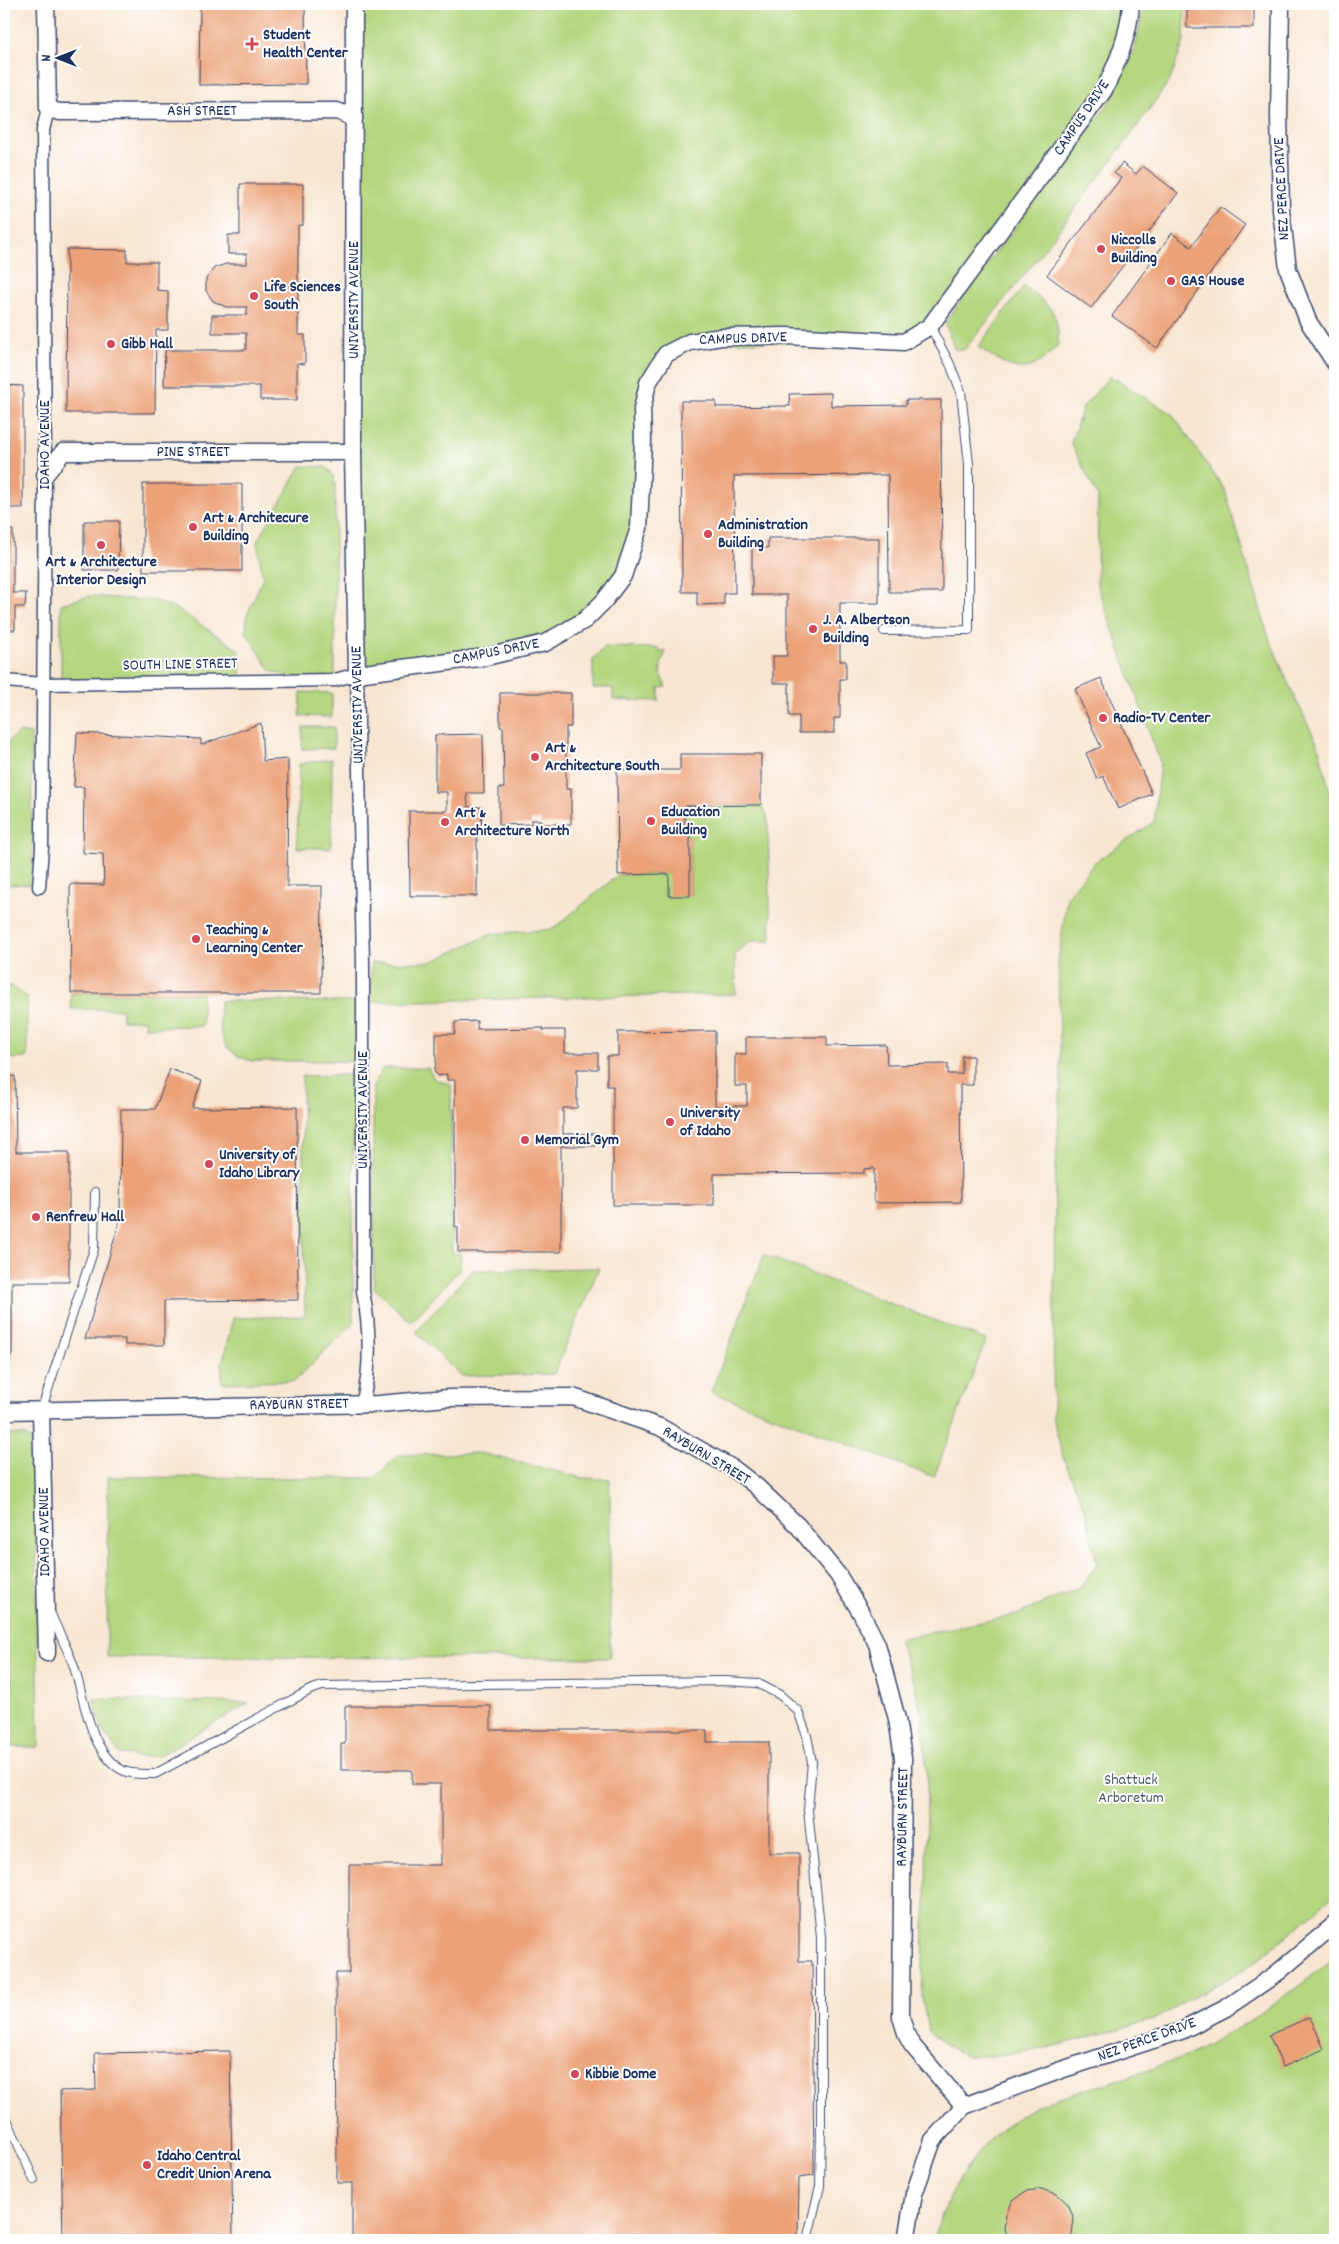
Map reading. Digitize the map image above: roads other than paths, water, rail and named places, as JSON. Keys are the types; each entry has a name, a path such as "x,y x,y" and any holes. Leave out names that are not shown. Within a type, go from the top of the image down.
{"street":[{"name":"IDAHO AVENUE","path":"39,887 42,848 45,475 43,130 48,109 46,4"},
{"name":"UNIVERSITY AVENUE","path":"354,4 353,452 363,963 363,1291 369,1324 368,1383 362,1404"},
{"name":"CAMPUS DRIVE","path":"357,674 486,657 545,643 585,620 604,602 623,576 639,528 643,442 642,409 648,383 666,354 690,342 721,338 786,336 904,342 930,326 1104,90 1117,64 1125,39 1131,4"},
{"name":"NEZ PERCE DRIVE","path":"1281,4 1279,124 1281,210 1288,269 1308,321 1335,363"},
{"name":"ASH STREET","path":"48,109 60,112 337,110 354,118"},
{"name":"PINE STREET","path":"45,475 63,452 353,452"},
{"name":"SOUTH LINE STREET","path":"4,681 43,684 335,680 357,674"},
{"name":"RAYBURN STREET","path":"4,1411 362,1404 446,1398 573,1396 660,1427 734,1470 756,1486 813,1544 838,1575 860,1610 873,1636 887,1679 904,1758 901,2017 912,2045 964,2106"},
{"name":"IDAHO AVENUE","path":"41,1411 47,1653"},
{"name":"NEZ PERCE DRIVE","path":"964,2106 1061,2070 1181,2031 1226,2008 1276,1974 1335,1924"},
{"path":"906,2240 914,2194 933,2140 964,2106"}],"lane":[{"path":"884,631 969,630 969,464 961,392 950,364 930,326"},
{"path":"41,1411 94,1248 95,1192"},
{"path":"47,1606 73,1665 96,1741 109,1761 124,1771 138,1774 155,1774 310,1690 322,1686 726,1681 757,1683 780,1695 798,1711 808,1736 812,1762 808,1810 821,1937 820,2186 807,2240"},
{"path":"4,2113 34,2180"}],"place":[{"name":"Student Health Center","path":"252,44"},
{"name":"Niccolls Building","path":"1101,249"},
{"name":"GAS House","path":"1171,281"},
{"name":"Life Sciences South","path":"254,296"},
{"name":"Gibb Hall","path":"111,344"},
{"name":"Art & Architecure Building","path":"193,527"},
{"name":"Administration Building","path":"708,534"},
{"name":"Art & Architecture Interior Design","path":"101,545"},
{"name":"J. A. Albertson Building","path":"813,629"},
{"name":"Radio-TV Center","path":"1103,718"},
{"name":"Art & Architecture South","path":"535,757"},
{"name":"Education Building","path":"651,821"},
{"name":"Art & Architecture North","path":"445,822"},
{"name":"Teaching & Learning Center","path":"196,939"},
{"name":"University of Idaho","path":"670,1122"},
{"name":"Memorial Gym","path":"525,1140"},
{"name":"University of Idaho Library","path":"209,1164"},
{"name":"Renfrew Hall","path":"36,1217"},
{"name":"Kibbie Dome","path":"575,2074"},
{"name":"Idaho Central Credit Union Arena","path":"147,2165"}],"park label":[{"name":"Shattuck Arboretum","path":"1131,1789"}]}
